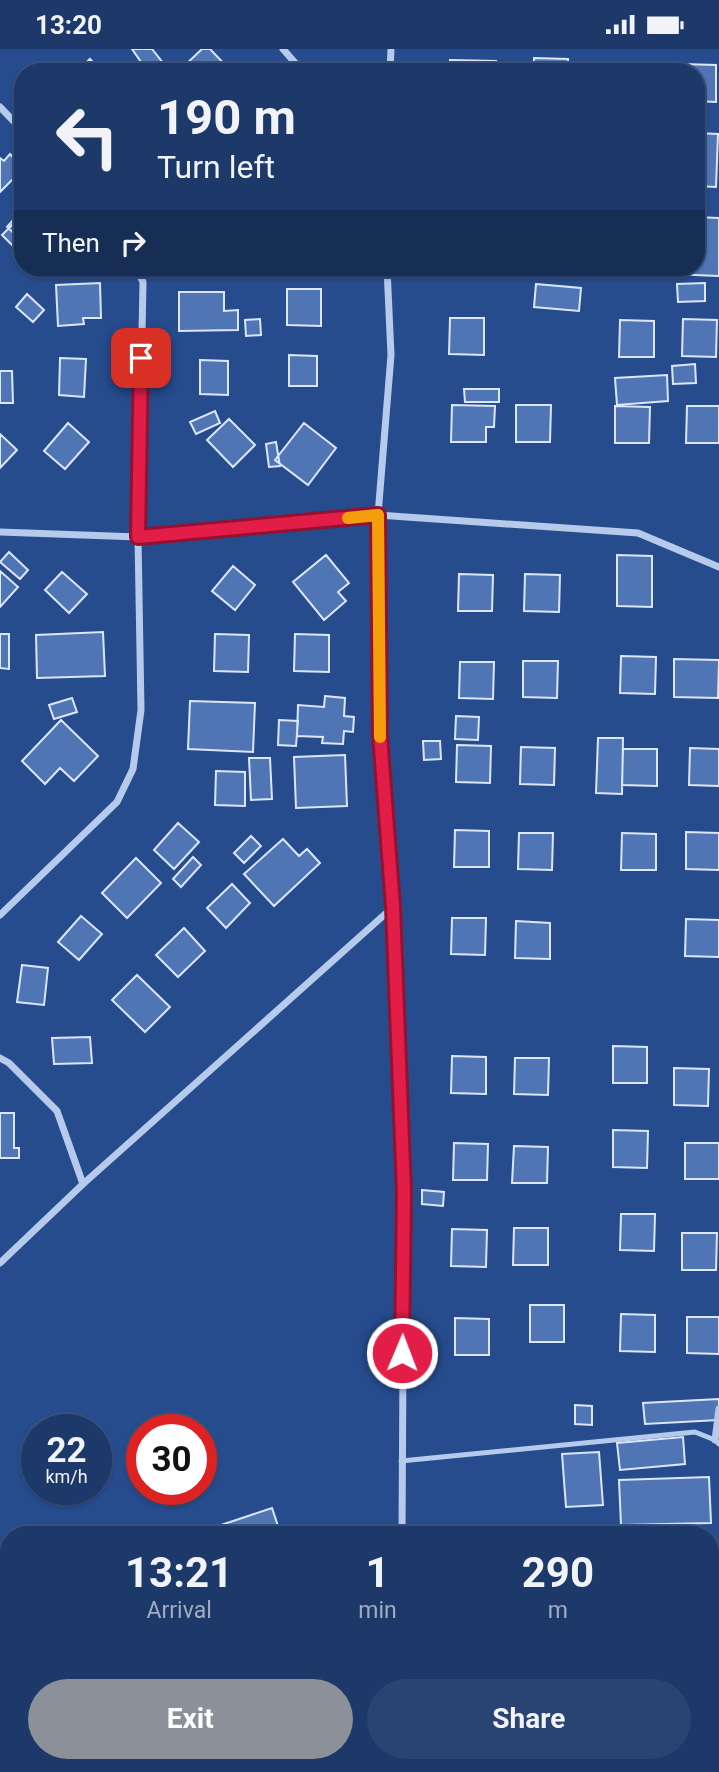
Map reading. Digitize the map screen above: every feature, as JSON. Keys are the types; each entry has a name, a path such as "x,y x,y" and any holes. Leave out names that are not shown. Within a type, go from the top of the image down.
{"street":[{"path":"283,49 295,63"},
{"path":"0,107 14,122"},
{"path":"0,915 117,802 133,769 141,710 138,537 143,282 140,277"},
{"path":"387,277 391,355 378,515 380,735 393,907 404,1192 402,1526"},
{"path":"0,532 138,537 378,515 638,533 719,566"},
{"path":"0,1263 83,1184 393,907"},
{"path":"0,1058 9,1063 57,1111 83,1184"},
{"path":"717,1442 719,1409"}],"lane":[{"path":"401,1461 695,1432 717,1442"}],"building":[{"path":"132,49 152,49 163,63 142,63"},
{"path":"202,49 210,49 223,63 187,63"},
{"path":"534,58 568,59 568,63 534,63"},
{"path":"450,60 496,61 496,63 450,63"},
{"path":"705,65 716,65 716,102 705,101"},
{"path":"705,133 718,134 716,187 705,186"},
{"path":"10,154 14,159 14,178 0,192 0,158 4,161"},
{"path":"705,217 719,218 719,276 705,275"},
{"path":"14,219 14,234 7,227"},
{"path":"14,223 14,247 2,235"},
{"path":"100,283 101,318 83,318 84,324 58,326 56,285"},
{"path":"705,283 705,301 678,302 677,284"},
{"path":"536,284 581,288 579,311 534,307"},
{"path":"287,289 321,289 321,326 287,325"},
{"path":"179,292 224,292 224,311 238,310 238,330 179,331"},
{"path":"27,294 44,310 33,322 16,307"},
{"path":"450,318 484,318 484,355 449,354"},
{"path":"260,319 261,335 246,336 245,320"},
{"path":"683,319 717,320 716,357 682,356"},
{"path":"620,320 654,321 654,357 619,357"},
{"path":"289,355 317,356 317,386 289,386"},
{"path":"60,358 86,359 84,397 59,395"},
{"path":"200,360 228,361 228,395 200,394"},
{"path":"695,364 696,383 673,384 672,366"},
{"path":"0,371 12,371 13,403 0,403"},
{"path":"667,375 668,401 617,405 615,378"},
{"path":"464,389 499,389 499,402 465,402"},
{"path":"452,405 495,406 494,427 486,427 486,442 451,442"},
{"path":"516,405 551,405 550,442 516,442"},
{"path":"615,406 650,407 649,443 615,443"},
{"path":"687,406 719,406 719,443 686,443"},
{"path":"215,411 220,423 196,434 190,422"},
{"path":"229,419 255,445 233,467 207,440"},
{"path":"68,423 89,442 65,469 44,451"},
{"path":"304,423 336,448 308,485 275,460"},
{"path":"0,434 17,450 0,468"},
{"path":"276,442 280,466 269,467 266,444"},
{"path":"9,552 28,570 20,579 0,562"},
{"path":"326,555 349,583 338,592 346,601 324,620 293,582"},
{"path":"617,555 652,556 652,607 617,606"},
{"path":"233,566 255,585 235,610 212,591"},
{"path":"0,571 18,587 0,607"},
{"path":"62,572 87,594 69,613 45,590"},
{"path":"459,574 493,575 492,611 458,611"},
{"path":"525,574 560,575 559,612 524,611"},
{"path":"103,632 105,676 37,678 36,635"},
{"path":"0,634 9,634 9,669 0,668"},
{"path":"215,634 249,635 248,672 214,671"},
{"path":"295,634 329,635 329,672 294,671"},
{"path":"621,656 656,657 655,694 620,693"},
{"path":"674,659 719,660 718,698 674,697"},
{"path":"523,661 558,661 557,698 523,697"},
{"path":"460,662 494,662 493,699 459,698"},
{"path":"325,696 345,698 344,716 354,717 353,732 344,731 343,744 322,743 323,737 297,736 298,705 324,707"},
{"path":"72,698 77,712 54,719 49,705"},
{"path":"190,701 255,703 253,752 188,749"},
{"path":"456,716 479,717 478,740 455,739"},
{"path":"61,720 98,756 74,781 60,768 45,784 22,761"},
{"path":"279,720 298,721 296,746 278,745"},
{"path":"598,738 623,738 622,794 596,793"},
{"path":"423,741 440,741 441,759 424,760"},
{"path":"457,745 491,746 490,783 456,782"},
{"path":"521,747 555,748 554,785 520,784"},
{"path":"690,748 719,749 719,786 689,785"},
{"path":"623,749 657,749 657,786 622,785"},
{"path":"345,755 347,806 296,808 294,757"},
{"path":"249,758 270,758 272,799 251,800"},
{"path":"216,771 245,772 245,806 215,805"},
{"path":"178,823 199,842 174,869 154,850"},
{"path":"455,830 489,831 489,867 454,867"},
{"path":"686,832 719,833 719,870 686,869"},
{"path":"519,833 553,833 552,870 518,869"},
{"path":"622,833 656,834 656,870 621,870"},
{"path":"251,836 261,846 244,863 234,853"},
{"path":"283,839 299,856 307,849 320,863 274,906 244,874"},
{"path":"193,857 201,865 181,887 173,879"},
{"path":"136,858 161,883 127,918 102,893"},
{"path":"232,884 250,903 226,928 207,908"},
{"path":"81,916 102,934 79,960 58,942"},
{"path":"452,918 486,918 485,955 451,954"},
{"path":"686,919 719,920 719,957 685,956"},
{"path":"516,921 550,923 550,959 515,958"},
{"path":"184,928 205,951 178,977 156,955"},
{"path":"22,965 48,968 44,1005 17,1002"},
{"path":"137,975 170,1007 145,1032 112,1000"},
{"path":"90,1037 92,1063 54,1064 52,1038"},
{"path":"613,1046 647,1047 647,1083 613,1083"},
{"path":"452,1056 486,1057 486,1094 451,1093"},
{"path":"515,1058 549,1058 548,1095 514,1094"},
{"path":"674,1068 709,1069 708,1106 674,1105"},
{"path":"0,1113 14,1113 14,1148 19,1148 19,1158 0,1158"},
{"path":"613,1130 648,1131 647,1168 613,1167"},
{"path":"454,1143 488,1144 487,1180 453,1180"},
{"path":"685,1143 719,1143 719,1179 685,1179"},
{"path":"514,1146 548,1147 547,1183 512,1183"},
{"path":"422,1190 444,1192 443,1206 422,1204"},
{"path":"621,1214 655,1214 654,1251 620,1250"},
{"path":"514,1228 548,1228 548,1265 513,1265"},
{"path":"452,1229 487,1230 486,1267 451,1266"},
{"path":"682,1233 717,1233 716,1270 682,1270"},
{"path":"530,1305 564,1305 564,1342 530,1342"},
{"path":"621,1314 655,1315 655,1352 620,1351"},
{"path":"687,1317 719,1317 719,1354 687,1353"},
{"path":"455,1318 489,1319 489,1355 455,1355"},
{"path":"719,1399 719,1420 645,1424 643,1403"},
{"path":"575,1405 592,1406 592,1425 575,1424"},
{"path":"683,1437 685,1464 620,1470 617,1443"},
{"path":"599,1452 603,1505 566,1507 562,1454"},
{"path":"709,1477 711,1523 621,1525 619,1480"},
{"path":"272,1508 278,1526 218,1526"}],"slow traffic":[{"path":"348,518 378,515 380,737"}],"route":[{"path":"141,358 138,537 378,515 380,735 393,907 404,1192 402,1353"}]}
